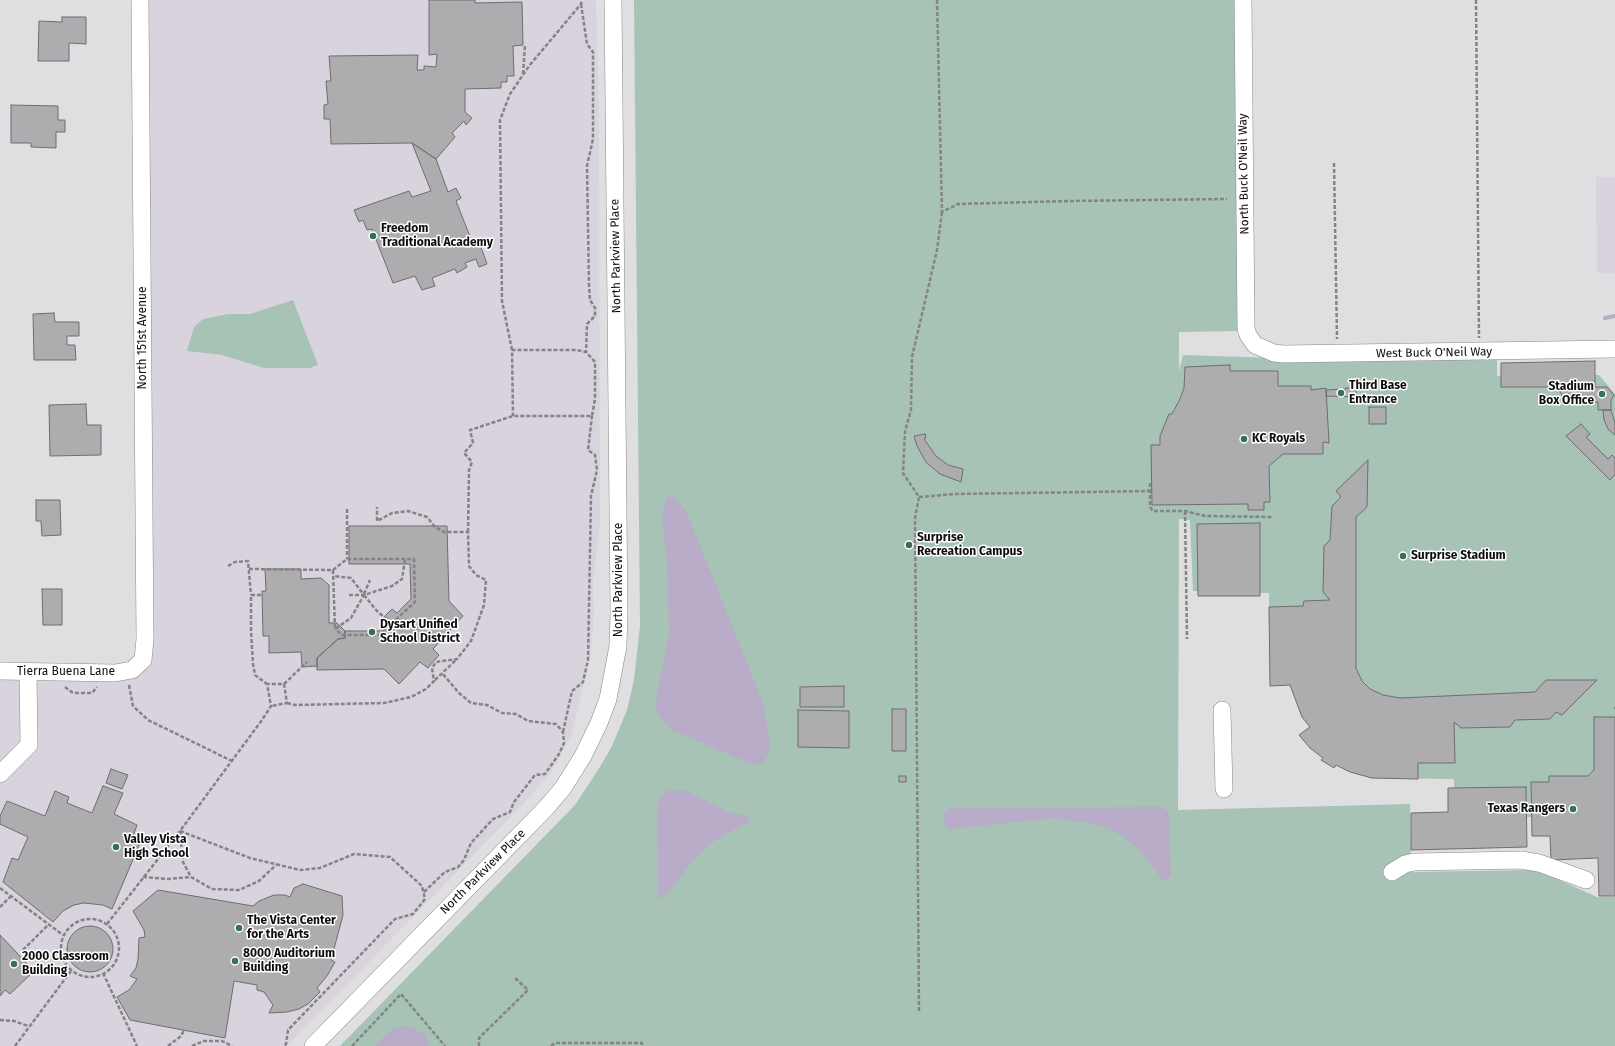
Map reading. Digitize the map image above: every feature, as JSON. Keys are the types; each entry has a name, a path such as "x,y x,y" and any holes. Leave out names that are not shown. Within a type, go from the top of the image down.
{"street":[{"name":"North 151st Avenue","path":"133,676 143,660 144,639 140,0"},
{"name":"North Parkview Place","path":"313,1046 546,808 563,788 583,756 599,723 608,699 618,646 619,613 613,0"},
{"name":"North Buck O'Neil Way","path":"1243,0 1246,312 1248,334 1255,345"},
{"name":"West Buck O'Neil Way","path":"1255,345 1274,353 1338,354 1615,349"},
{"name":"Tierra Buena Lane","path":"0,671 115,673 133,676"},
{"path":"0,774 29,745 28,672"},
{"path":"1222,710 1224,789"},
{"path":"1392,872 1405,864 1414,862 1526,860 1539,863 1586,880"}],"path":[{"path":"582,0 581,4 587,44 593,52 593,139 588,166 589,286 590,300 595,308 595,316 587,324 586,352"},
{"path":"919,1011 915,518 919,497 903,473 905,431 911,410 912,357 937,250 942,212 937,0"},
{"path":"1476,0 1479,352"},
{"path":"513,416 512,350 502,301 500,120 510,94 523,74 581,4"},
{"path":"523,74 525,45"},
{"path":"1334,164 1335,300 1338,354"},
{"path":"942,212 958,204 1227,199"},
{"path":"424,892 445,872 458,868 464,860 471,843 493,819 510,812 514,802 535,775 545,774 562,749 564,743 563,732 572,691 583,682 588,660 591,496 597,470 595,455 588,450 595,399 595,362 586,352 576,350 512,350"},
{"path":"107,924 180,831 271,706 287,703 295,705 384,703 411,697 426,690 457,659 471,641 484,605 486,580 476,575 469,566 469,470 472,462 464,453 473,443 470,430 513,416 592,416"},
{"path":"1150,484 1150,507 1153,511 1185,511 1205,516 1273,517"},
{"path":"919,497 956,494 1150,491"},
{"path":"377,507 377,521 392,513 408,511 427,517 435,527 444,532 468,532"},
{"path":"347,509 347,559"},
{"path":"1185,511 1187,639"},
{"path":"249,569 333,570 347,559 414,559 415,602 379,635 342,635 336,629 333,570"},
{"path":"349,595 364,595 392,586 402,579 405,560"},
{"path":"228,566 235,562 248,561 251,595 250,631 254,676 267,684 284,684 307,662"},
{"path":"333,576 351,578 377,611 392,624"},
{"path":"336,629 351,618 364,595 370,580"},
{"path":"251,595 261,595"},
{"path":"434,681 432,668 436,662 457,659"},
{"path":"442,673 459,693 471,703 487,705 502,713 516,714 528,721 556,724 563,732"},
{"path":"133,676 128,682 133,706 148,720 232,761"},
{"path":"267,684 271,706"},
{"path":"284,684 287,703"},
{"path":"60,685 73,692 92,693 99,685"},
{"path":"180,831 250,858 300,870 320,868 354,854 390,857 422,886 425,898 413,914 395,919 288,1030 286,1044 284,1046"},
{"path":"180,831 183,862 191,877 212,889 239,890 260,881 277,865"},
{"path":"143,877 168,879 191,877"},
{"path":"0,888 63,935"},
{"path":"0,907 11,896"},
{"path":"94,918 107,924 113,928 117,934 120,948 118,961 109,971 103,973 88,976 71,972 61,955 63,935 72,925 86,919 94,918"},
{"path":"23,950 49,924"},
{"path":"15,1046 28,1026 71,972"},
{"path":"103,973 137,1046"},
{"path":"479,1046 480,1038 528,990 514,977"},
{"path":"352,1046 401,994 445,1046"},
{"path":"0,1020 14,1021 28,1026"},
{"path":"168,1046 182,1036 184,1030"},
{"path":"192,1046 204,1041 222,1041 232,1046"},
{"path":"551,1046 555,1043 642,1043 642,1046"}],"shaded area":[{"path":"146,0 596,0 599,111 600,524 593,584 594,612 591,653 571,737 552,771 526,801 287,1046 0,1046 0,679 142,671"},
{"path":"1596,177 1615,177 1615,273 1597,273"},
{"path":"669,496 676,497 688,515 763,703 770,743 769,753 764,761 758,765 751,764 672,730 661,719 656,709 656,699 669,634 667,566 662,517 665,502"},
{"path":"666,791 686,791 729,812 744,815 750,819 748,823 721,836 707,847 691,863 669,892 664,897 660,898 658,895 657,807 661,796"},
{"path":"1161,807 1167,810 1169,816 1171,874 1167,880 1163,880 1139,850 1126,839 1114,831 1095,824 1054,818 949,829 945,827 944,812 950,808"},
{"path":"402,1026 412,1027 426,1036 429,1046 374,1046 391,1030"}],"green space":[{"name":"Surprise Recreation Campus","path":"634,0 1235,0 1241,331 1179,332 1179,371 1183,355 1274,358 1497,356 1497,376 1599,375 1615,394 1615,795 1583,815 1455,820 1454,779 1372,778 1350,772 1336,765 1334,768 1321,760 1323,758 1310,748 1299,735 1310,727 1302,717 1290,685 1270,686 1269,593 1193,591 1190,520 1179,519 1178,810 1410,804 1411,872 1537,870 1597,897 1615,897 1615,1046 340,1046 575,805 612,746 627,710 634,680 640,626"},
{"path":"293,300 318,365 310,368 264,368 222,355 187,351 194,327 203,319 228,314 250,314"}],"building":[{"path":"429,0 475,0 475,3 522,2 523,45 513,46 514,76 507,76 507,82 501,82 501,88 465,89 465,112 472,118 466,125 464,121 452,133 455,137 436,159 412,143 331,144 330,119 324,119 324,105 328,104 326,81 331,81 329,56 418,55 417,70 424,70 424,66 436,67 437,54 429,55"},
{"path":"62,17 86,17 86,44 69,43 69,61 38,61 39,21 62,22"},
{"path":"11,105 58,106 58,120 65,120 65,132 56,132 56,148 31,147 31,143 11,143"},
{"path":"412,143 436,159 448,192 456,188 461,198 456,201 473,244 479,242 487,264 479,267 476,259 465,263 467,267 457,273 455,269 432,278 435,286 422,290 415,276 393,283 372,229 367,230 363,220 359,222 354,210 409,191 412,197 431,191"},
{"path":"54,313 55,322 79,322 79,336 67,336 67,345 75,345 76,360 34,360 33,314"},
{"path":"1595,361 1595,387 1607,387 1614,395 1611,400 1611,410 1598,410 1598,402 1562,402 1562,394 1554,387 1501,387 1501,363"},
{"name":"KC Royals","path":"1230,365 1230,371 1278,371 1278,386 1311,386 1311,390 1326,388 1329,443 1323,442 1323,454 1283,454 1269,466 1270,502 1264,502 1264,510 1248,510 1248,504 1152,505 1151,445 1160,445 1160,436 1169,414 1172,414 1184,388 1185,367"},
{"name":"Third Base Entrance","path":"1356,388 1356,397 1326,396 1326,390"},
{"path":"86,404 87,425 101,425 101,455 50,456 49,405"},
{"path":"1369,407 1386,407 1386,424 1369,424"},
{"path":"1603,410 1611,410 1615,423 1615,435 1608,429 1604,420"},
{"path":"1581,424 1590,434 1586,437 1608,459 1612,455 1615,458 1615,474 1610,480 1566,436"},
{"path":"925,434 926,438 924,439 936,456 948,465 963,469 961,482 940,474 926,462 917,446 914,436"},
{"path":"1368,460 1367,507 1356,517 1356,668 1362,681 1370,689 1383,695 1400,698 1535,692 1546,680 1597,680 1562,715 1556,712 1550,719 1515,720 1510,727 1461,728 1454,722 1455,763 1418,763 1418,779 1372,778 1350,772 1336,765 1334,768 1321,760 1323,758 1310,748 1299,735 1310,727 1302,717 1290,685 1270,686 1269,607 1303,606 1304,601 1330,600 1323,592 1324,546 1330,540 1332,506 1341,497 1336,491"},
{"path":"36,500 60,500 61,535 42,536 41,521 36,521"},
{"path":"1260,523 1260,596 1198,596 1197,524"},
{"path":"349,526 447,526 449,601 463,616 433,649 439,655 428,668 420,662 399,684 384,669 317,670 317,658 338,639 345,638 345,631 379,631 384,626 380,621 392,609 397,613 411,599 410,564 349,564"},
{"path":"265,569 301,569 301,579 321,578 329,585 329,623 337,623 345,631 345,638 338,639 317,658 317,666 302,667 301,652 269,653 269,636 263,636 262,591 266,591"},
{"path":"42,589 62,589 62,625 43,625"},
{"path":"844,686 844,707 800,707 800,687"},
{"path":"892,709 906,709 906,751 892,751"},
{"path":"798,710 849,711 849,748 798,747"},
{"name":"Texas Rangers","path":"1594,717 1615,717 1615,896 1599,896 1598,858 1551,860 1550,836 1532,836 1531,782 1549,782 1549,776 1588,776 1594,770"},
{"path":"111,769 128,775 122,789 106,783"},
{"path":"899,776 906,776 906,782 899,782"},
{"path":"103,786 123,793 114,814 137,825 132,839 140,843 112,909 103,905 84,903 74,905 63,911 53,922 3,882 12,858 18,860 28,837 0,824 0,816 7,801 45,816 55,791 69,797 67,803 92,813"},
{"path":"1526,787 1527,847 1411,850 1411,813 1448,812 1448,788"},
{"name":"8000 Auditorium Building","path":"303,884 342,896 343,915 331,960 335,962 327,976 317,988 320,992 308,1004 299,1009 287,1012 269,1013 273,1005 264,992 257,990 257,985 234,981 225,1038 130,1020 117,997 129,990 137,979 130,976 136,968 139,938 145,937 144,930 133,911 158,890 253,906 259,901 274,895 285,895 290,897 294,888"},
{"path":"90,926 103,930 109,936 113,949 109,962 103,968 90,972 77,968 71,962 67,949 71,936 77,930"},
{"name":"2000 Classroom Building","path":"0,935 34,971 10,994 5,990 0,996"}],"waterway":[{"path":"1605,318 1615,316"}],"place":[{"name":"Freedom Traditional Academy","path":"373,236"},
{"name":"Third Base Entrance","path":"1341,393"},
{"name":"Stadium Box Office","path":"1602,394"},
{"name":"KC Royals","path":"1244,439"},
{"name":"Surprise Recreation Campus","path":"909,545"},
{"name":"Surprise Stadium","path":"1403,556"},
{"name":"Dysart Unified School District","path":"372,632"},
{"name":"Texas Rangers","path":"1573,809"},
{"name":"Valley Vista High School","path":"116,847"},
{"name":"The Vista Center for the Arts","path":"239,928"},
{"name":"8000 Auditorium Building","path":"235,961"},
{"name":"2000 Classroom Building","path":"14,964"}]}
